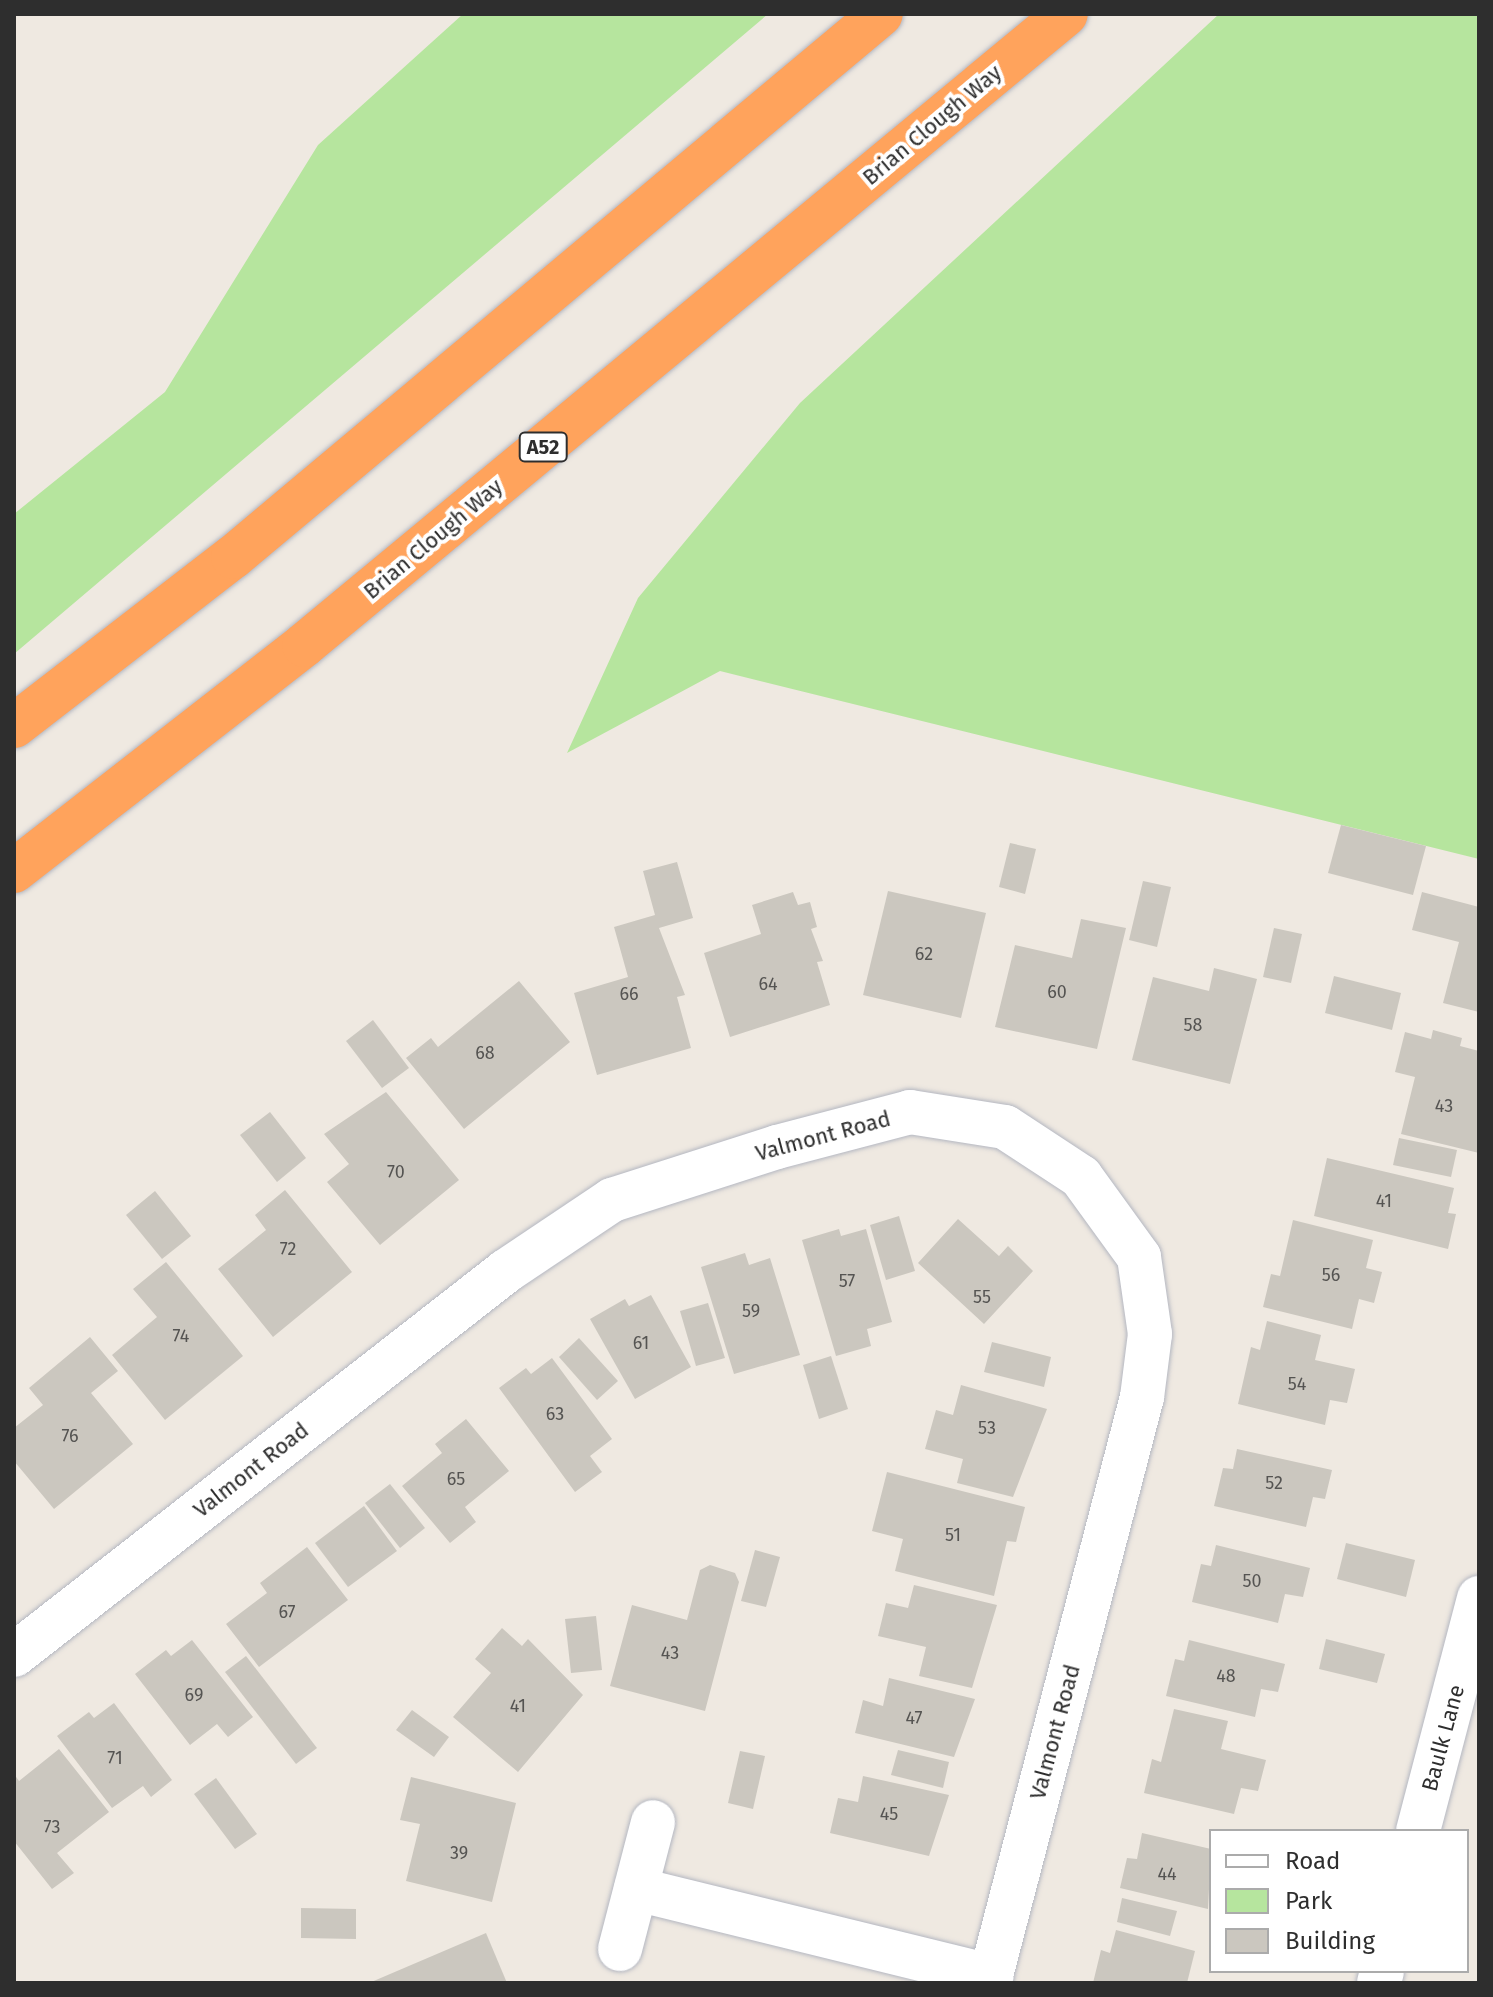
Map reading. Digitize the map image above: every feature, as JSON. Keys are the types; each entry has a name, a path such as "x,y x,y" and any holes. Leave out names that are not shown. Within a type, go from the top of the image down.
{"highway":[{"path":"14,726 245,547 881,14"},
{"name":"Brian Clough Way","path":"14,871 304,645 1066,14"}],"street":[{"name":"Valmont Road","path":"14,1655 506,1271 612,1200 777,1147 910,1112 1005,1127 1081,1177 1139,1257 1150,1334 1142,1397 990,1980 636,1889"},
{"name":"Baulk Lane","path":"1419,1829 1479,1598"},
{"path":"620,1949 653,1822"}],"green space":[{"path":"463,14 768,14 14,654 14,514 165,392 318,145"},
{"path":"1219,14 1479,14 1479,859 720,671 567,753 638,598 800,403"}],"building":[{"path":"1341,825 1426,846 1413,895 1328,873"},
{"path":"1010,843 1036,849 1025,894 999,887"},
{"path":"677,862 693,918 659,928 685,995 677,997 691,1048 597,1075 574,993 628,977 614,927 655,915 643,871"},
{"path":"1143,881 1171,887 1157,947 1129,940"},
{"path":"888,891 986,913 961,1018 863,995"},
{"path":"793,892 798,905 810,902 817,927 811,929 823,961 817,962 830,1005 730,1037 704,953 761,934 752,905"},
{"path":"1422,892 1479,907 1479,1012 1443,1003 1459,942 1412,930"},
{"path":"1081,919 1126,928 1097,1049 995,1027 1015,945 1072,958"},
{"path":"1274,928 1302,934 1291,983 1263,977"},
{"path":"1214,968 1257,979 1230,1084 1132,1060 1153,977 1209,991"},
{"path":"1334,976 1401,993 1392,1030 1325,1013"},
{"path":"519,981 570,1042 464,1129 406,1058 431,1038 438,1047"},
{"path":"373,1020 409,1068 382,1088 346,1041"},
{"path":"1433,1030 1462,1038 1460,1046 1479,1051 1479,1153 1401,1134 1415,1077 1395,1072 1405,1032 1431,1039"},
{"path":"386,1092 459,1180 380,1245 327,1182 349,1164 324,1134"},
{"path":"270,1112 306,1158 277,1182 240,1135"},
{"path":"1399,1138 1457,1150 1451,1177 1393,1165"},
{"path":"1327,1158 1454,1188 1448,1213 1456,1214 1448,1249 1314,1216"},
{"path":"285,1190 352,1272 273,1337 218,1269 266,1230 255,1215"},
{"path":"155,1191 191,1236 162,1259 126,1215"},
{"path":"899,1216 915,1271 886,1280 870,1225"},
{"path":"958,1219 999,1256 1008,1246 1033,1271 984,1324 918,1263"},
{"path":"1293,1220 1373,1240 1366,1268 1382,1272 1374,1303 1359,1299 1352,1329 1263,1307 1271,1274 1280,1276"},
{"path":"839,1229 841,1236 866,1229 892,1322 867,1329 871,1346 836,1356 802,1240"},
{"path":"745,1253 749,1265 770,1258 800,1355 734,1374 701,1267"},
{"path":"166,1262 243,1356 165,1420 112,1355 157,1317 133,1289"},
{"path":"651,1295 691,1367 635,1399 590,1319 625,1299 629,1306"},
{"path":"708,1303 725,1358 696,1366 680,1311"},
{"path":"1267,1321 1321,1335 1315,1360 1355,1369 1347,1403 1330,1400 1325,1425 1238,1404 1251,1347 1260,1350"},
{"path":"90,1337 118,1371 91,1393 133,1444 54,1509 14,1461 14,1428 43,1405 29,1388"},
{"path":"579,1338 618,1381 597,1400 559,1357"},
{"path":"992,1342 1051,1357 1044,1387 984,1372"},
{"path":"831,1356 848,1409 819,1419 803,1365"},
{"path":"552,1358 612,1439 590,1456 602,1472 575,1492 499,1388 526,1368 531,1374"},
{"path":"961,1385 1047,1409 1013,1497 957,1483 963,1459 925,1449 936,1410 953,1415"},
{"path":"466,1419 509,1471 465,1507 476,1522 450,1543 402,1486 442,1453 435,1444"},
{"path":"1237,1449 1332,1470 1325,1499 1313,1497 1306,1527 1214,1506 1223,1468 1233,1469"},
{"path":"887,1472 1025,1507 1016,1542 1007,1541 994,1596 895,1571 903,1539 872,1531"},
{"path":"390,1484 425,1528 400,1548 365,1503"},
{"path":"364,1506 397,1551 348,1587 315,1543"},
{"path":"1346,1543 1415,1560 1406,1597 1337,1579"},
{"path":"1216,1545 1310,1568 1303,1597 1285,1594 1278,1623 1192,1602 1201,1564 1211,1566"},
{"path":"307,1547 348,1600 259,1667 226,1624 267,1593 260,1583"},
{"path":"755,1550 780,1557 766,1607 741,1601"},
{"path":"710,1565 735,1573 739,1582 705,1711 610,1686 632,1605 687,1620 700,1570"},
{"path":"914,1585 997,1605 972,1688 919,1676 926,1647 878,1636 886,1603 908,1608"},
{"path":"596,1616 602,1670 571,1673 565,1619"},
{"path":"502,1628 522,1646 528,1639 583,1695 518,1772 453,1717 491,1673 475,1659"},
{"path":"1326,1639 1385,1654 1377,1683 1319,1669"},
{"path":"192,1640 253,1717 228,1737 217,1724 190,1745 135,1674 166,1650 171,1656"},
{"path":"1189,1640 1285,1664 1278,1692 1261,1689 1255,1717 1166,1696 1175,1659 1184,1661"},
{"path":"246,1656 317,1748 296,1764 225,1672"},
{"path":"889,1678 975,1699 954,1757 855,1733 863,1700 883,1706"},
{"path":"114,1703 172,1780 151,1797 143,1786 112,1808 57,1736 89,1712 94,1718"},
{"path":"1174,1709 1228,1721 1221,1749 1266,1760 1258,1791 1241,1788 1234,1814 1144,1793 1152,1759 1161,1762"},
{"path":"412,1710 449,1737 434,1757 396,1730"},
{"path":"59,1749 109,1812 57,1853 74,1873 52,1889 14,1841 14,1774 19,1781"},
{"path":"898,1750 949,1762 943,1788 891,1775"},
{"path":"740,1751 765,1756 753,1809 728,1803"},
{"path":"863,1776 949,1795 929,1856 830,1833 838,1798 858,1802"},
{"path":"411,1777 516,1803 492,1902 406,1881 420,1824 400,1820"},
{"path":"216,1778 257,1834 235,1849 194,1794"},
{"path":"1142,1833 1209,1849 1208,1909 1120,1888 1127,1858 1137,1859"},
{"path":"1122,1898 1177,1911 1170,1936 1117,1922"},
{"path":"301,1908 356,1909 356,1939 301,1938"},
{"path":"1116,1930 1195,1951 1187,1983 1093,1983 1101,1950 1110,1953"},
{"path":"486,1933 507,1983 369,1983"}]}
